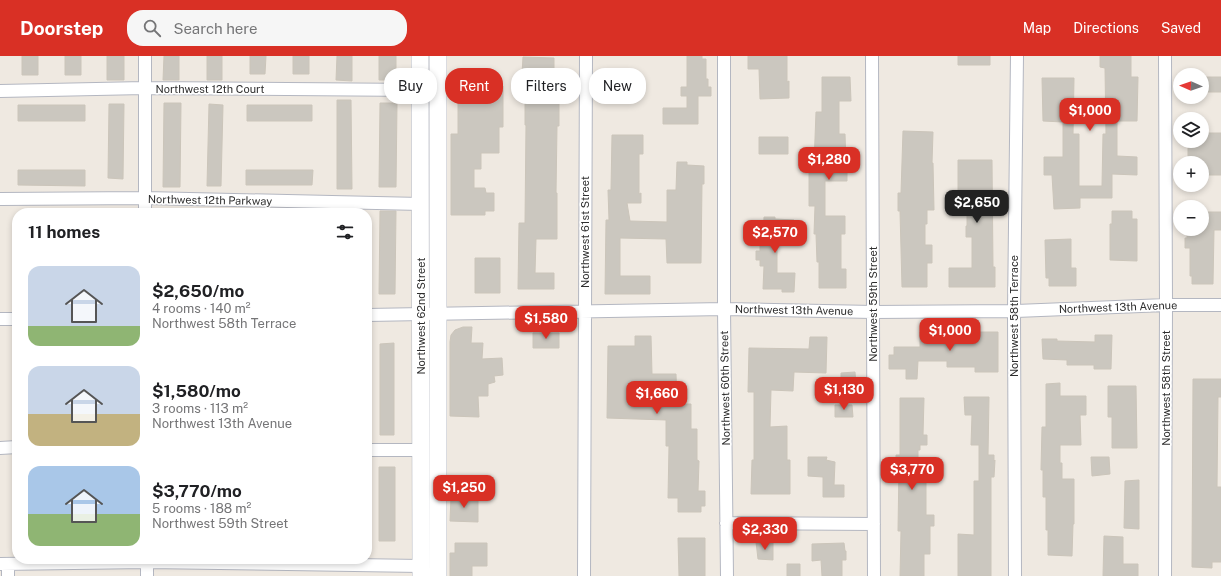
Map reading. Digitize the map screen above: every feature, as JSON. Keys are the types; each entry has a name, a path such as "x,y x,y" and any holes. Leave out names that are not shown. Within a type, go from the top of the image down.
{"main road":[{"name":"Northwest 62nd Street","path":"420,56 420,68"},
{"name":"Northwest 62nd Street","path":"438,56 438,576"},
{"name":"Northwest 62nd Street","path":"420,104 421,571"}],"street":[{"path":"145,56 145,208"},
{"name":"Northwest 61st Street","path":"584,576 586,56"},
{"name":"Northwest 60th Street","path":"724,56 724,309 727,576"},
{"name":"Northwest 59th Street","path":"872,56 874,576"},
{"name":"Northwest 58th Terrace","path":"1015,576 1014,311 1016,56"},
{"name":"Northwest 58th Street","path":"1165,56 1165,576"},
{"name":"Northwest 12th Court","path":"0,91 144,88 384,90"},
{"name":"Northwest 12th Parkway","path":"0,199 145,198 421,204"},
{"name":"Northwest 13th Avenue","path":"372,315 724,309 873,312 1014,311 1166,305 1221,305"},
{"path":"0,319 12,319"},
{"path":"0,448 12,448"},
{"path":"372,450 421,450"},
{"path":"726,523 874,524"},
{"path":"4,564 8,576"},
{"path":"147,564 148,576"},
{"path":"247,564 421,571"}],"building":[{"path":"22,56 38,56 38,75 22,75"},
{"path":"65,56 81,56 81,75 65,75"},
{"path":"107,56 124,56 124,80 107,80"},
{"path":"164,56 179,56 179,80 163,80"},
{"path":"207,56 222,56 222,80 207,80"},
{"path":"250,56 266,56 265,74 250,74"},
{"path":"293,56 309,56 309,74 293,74"},
{"path":"337,56 352,56 352,81 336,80"},
{"path":"379,56 396,56 396,68 384,68 384,80 379,80"},
{"path":"687,56 702,56 702,59 706,59 706,79 708,79 708,87 711,87 711,96 698,96 698,124 663,124 663,108 687,108 687,96 681,96 681,87 687,87"},
{"path":"748,56 787,56 787,82 789,81 789,98 760,99 759,69 748,69"},
{"path":"958,56 990,56 990,65 958,65"},
{"path":"1100,56 1131,56 1131,77 1138,77 1137,121 1117,121 1117,156 1137,157 1137,175 1112,174 1112,198 1080,198 1080,208 1054,209 1052,175 1044,175 1044,157 1063,157 1063,122 1043,121 1042,78 1074,78 1073,134 1079,134 1079,186 1102,186 1103,134 1106,134 1105,68 1100,67"},
{"path":"523,57 554,58 554,68 522,68"},
{"path":"822,77 850,77 851,101 839,101 839,134 845,134 847,181 825,181 825,216 845,216 845,234 841,234 841,269 846,269 846,288 819,288 819,262 817,262 816,234 814,234 815,206 809,206 809,165 814,165 816,112 822,112"},
{"path":"1209,77 1221,77 1221,92 1209,92"},
{"path":"337,100 351,100 352,189 337,189"},
{"path":"164,103 181,103 180,187 163,187"},
{"path":"380,103 397,104 396,187 379,187"},
{"path":"109,104 124,104 123,179 108,178"},
{"path":"209,104 223,105 221,186 207,186"},
{"path":"458,104 503,104 503,127 499,127 499,153 481,153 481,169 474,169 474,188 485,188 486,193 494,193 494,211 485,211 485,215 451,215 451,134 458,134"},
{"path":"525,104 559,104 559,126 557,126 556,193 557,239 536,239 535,273 554,273 554,289 518,289 519,223 525,223"},
{"path":"18,105 85,105 85,121 18,121"},
{"path":"247,105 312,105 312,121 247,121"},
{"path":"903,131 933,132 932,163 934,210 927,210 927,224 925,224 925,245 932,245 932,263 927,263 927,287 902,287 900,211 898,211 898,193 901,193"},
{"path":"1209,133 1221,133 1221,175 1209,175 1209,156 1188,156 1188,148 1209,148"},
{"path":"612,135 643,135 643,154 639,154 639,194 641,193 641,203 627,203 630,221 667,222 667,190 676,190 677,162 687,162 687,165 704,166 704,184 702,184 701,263 667,263 666,239 620,238 620,276 650,276 650,294 605,294 606,220 609,220 608,190 611,190"},
{"path":"759,137 788,137 788,154 759,154"},
{"path":"958,160 992,160 993,267 995,267 995,287 949,287 949,268 972,268 972,237 966,237 967,207 958,206"},
{"path":"18,170 85,170 85,186 18,185"},
{"path":"246,170 313,170 312,185 246,185"},
{"path":"380,211 396,211 395,294 379,294"},
{"path":"1112,211 1132,211 1132,219 1137,219 1137,261 1110,260 1110,224 1112,224"},
{"path":"1209,212 1221,212 1221,230 1214,230 1213,284 1192,284 1192,276 1190,276 1190,248 1185,248 1185,238 1187,238 1187,236 1209,236"},
{"path":"764,217 794,220 794,237 777,237 777,273 795,273 794,292 782,292 782,289 763,289 764,266 760,266 760,260 756,260 756,251 760,251 760,243 763,243"},
{"path":"1071,239 1071,268 1076,268 1076,286 1049,286 1049,278 1046,278 1045,240"},
{"path":"475,258 500,258 500,293 475,293"},
{"path":"463,327 472,327 471,343 483,343 482,359 502,358 503,375 494,376 495,382 488,384 488,396 478,396 479,417 450,416 451,335 455,330"},
{"path":"920,332 998,332 998,372 975,372 975,367 947,367 947,361 918,361 917,379 906,379 906,369 889,369 889,355 894,355 894,347 920,347"},
{"path":"533,333 559,333 559,348 533,348"},
{"path":"1095,335 1112,335 1111,369 1094,369 1094,365 1067,365 1067,360 1043,359 1042,339 1095,342"},
{"path":"635,336 651,336 652,374 676,374 677,404 691,404 691,429 697,429 697,460 699,461 698,491 705,491 705,506 701,506 701,512 678,512 678,498 668,498 669,446 666,446 666,420 607,418 608,346 635,346"},
{"path":"810,337 827,337 826,373 794,372 793,391 771,390 770,427 787,426 787,460 790,460 790,494 751,494 752,460 754,460 754,392 748,392 749,348 809,349"},
{"path":"394,343 394,435 380,435 380,344"},
{"path":"855,372 856,385 841,385 841,373"},
{"path":"1193,379 1221,379 1221,397 1218,397 1217,487 1221,487 1221,562 1212,562 1212,568 1192,567"},
{"path":"1060,383 1060,396 1086,396 1086,415 1080,415 1081,445 1060,445 1062,479 1074,479 1072,556 1048,555 1046,497 1043,497 1043,470 1041,470 1042,427 1046,427 1046,384"},
{"path":"1108,386 1136,386 1137,448 1112,448 1112,417 1108,417"},
{"path":"964,397 989,397 988,455 994,455 994,461 995,460 994,477 991,477 991,576 958,576 958,534 974,535 974,481 979,481 979,445 971,445 972,415 965,415"},
{"path":"900,398 924,398 923,435 927,435 927,445 920,445 920,450 918,450 918,483 926,483 926,515 934,515 934,526 930,526 930,554 924,554 924,576 900,576 901,531 898,531 899,466 896,466 896,455 900,455"},
{"path":"835,405 852,405 853,417 835,417"},
{"path":"808,457 827,457 826,460 835,462 834,485 844,485 844,497 823,497 823,477 808,476"},
{"path":"1091,457 1109,457 1110,474 1092,476"},
{"path":"379,467 395,467 395,541 379,541"},
{"path":"1139,480 1139,529 1124,528 1125,481"},
{"path":"478,496 478,522 450,521 451,497"},
{"path":"1104,536 1123,537 1123,564 1138,564 1138,576 1103,576"},
{"path":"678,538 705,538 705,576 679,576"},
{"path":"756,542 773,543 773,560 758,559"},
{"path":"455,543 487,543 487,566 472,566 472,576 450,576 450,553 455,553"},
{"path":"844,543 846,560 842,560 842,576 822,576 821,560 812,561 812,544"},
{"path":"787,564 800,564 800,576 787,576"}]}
